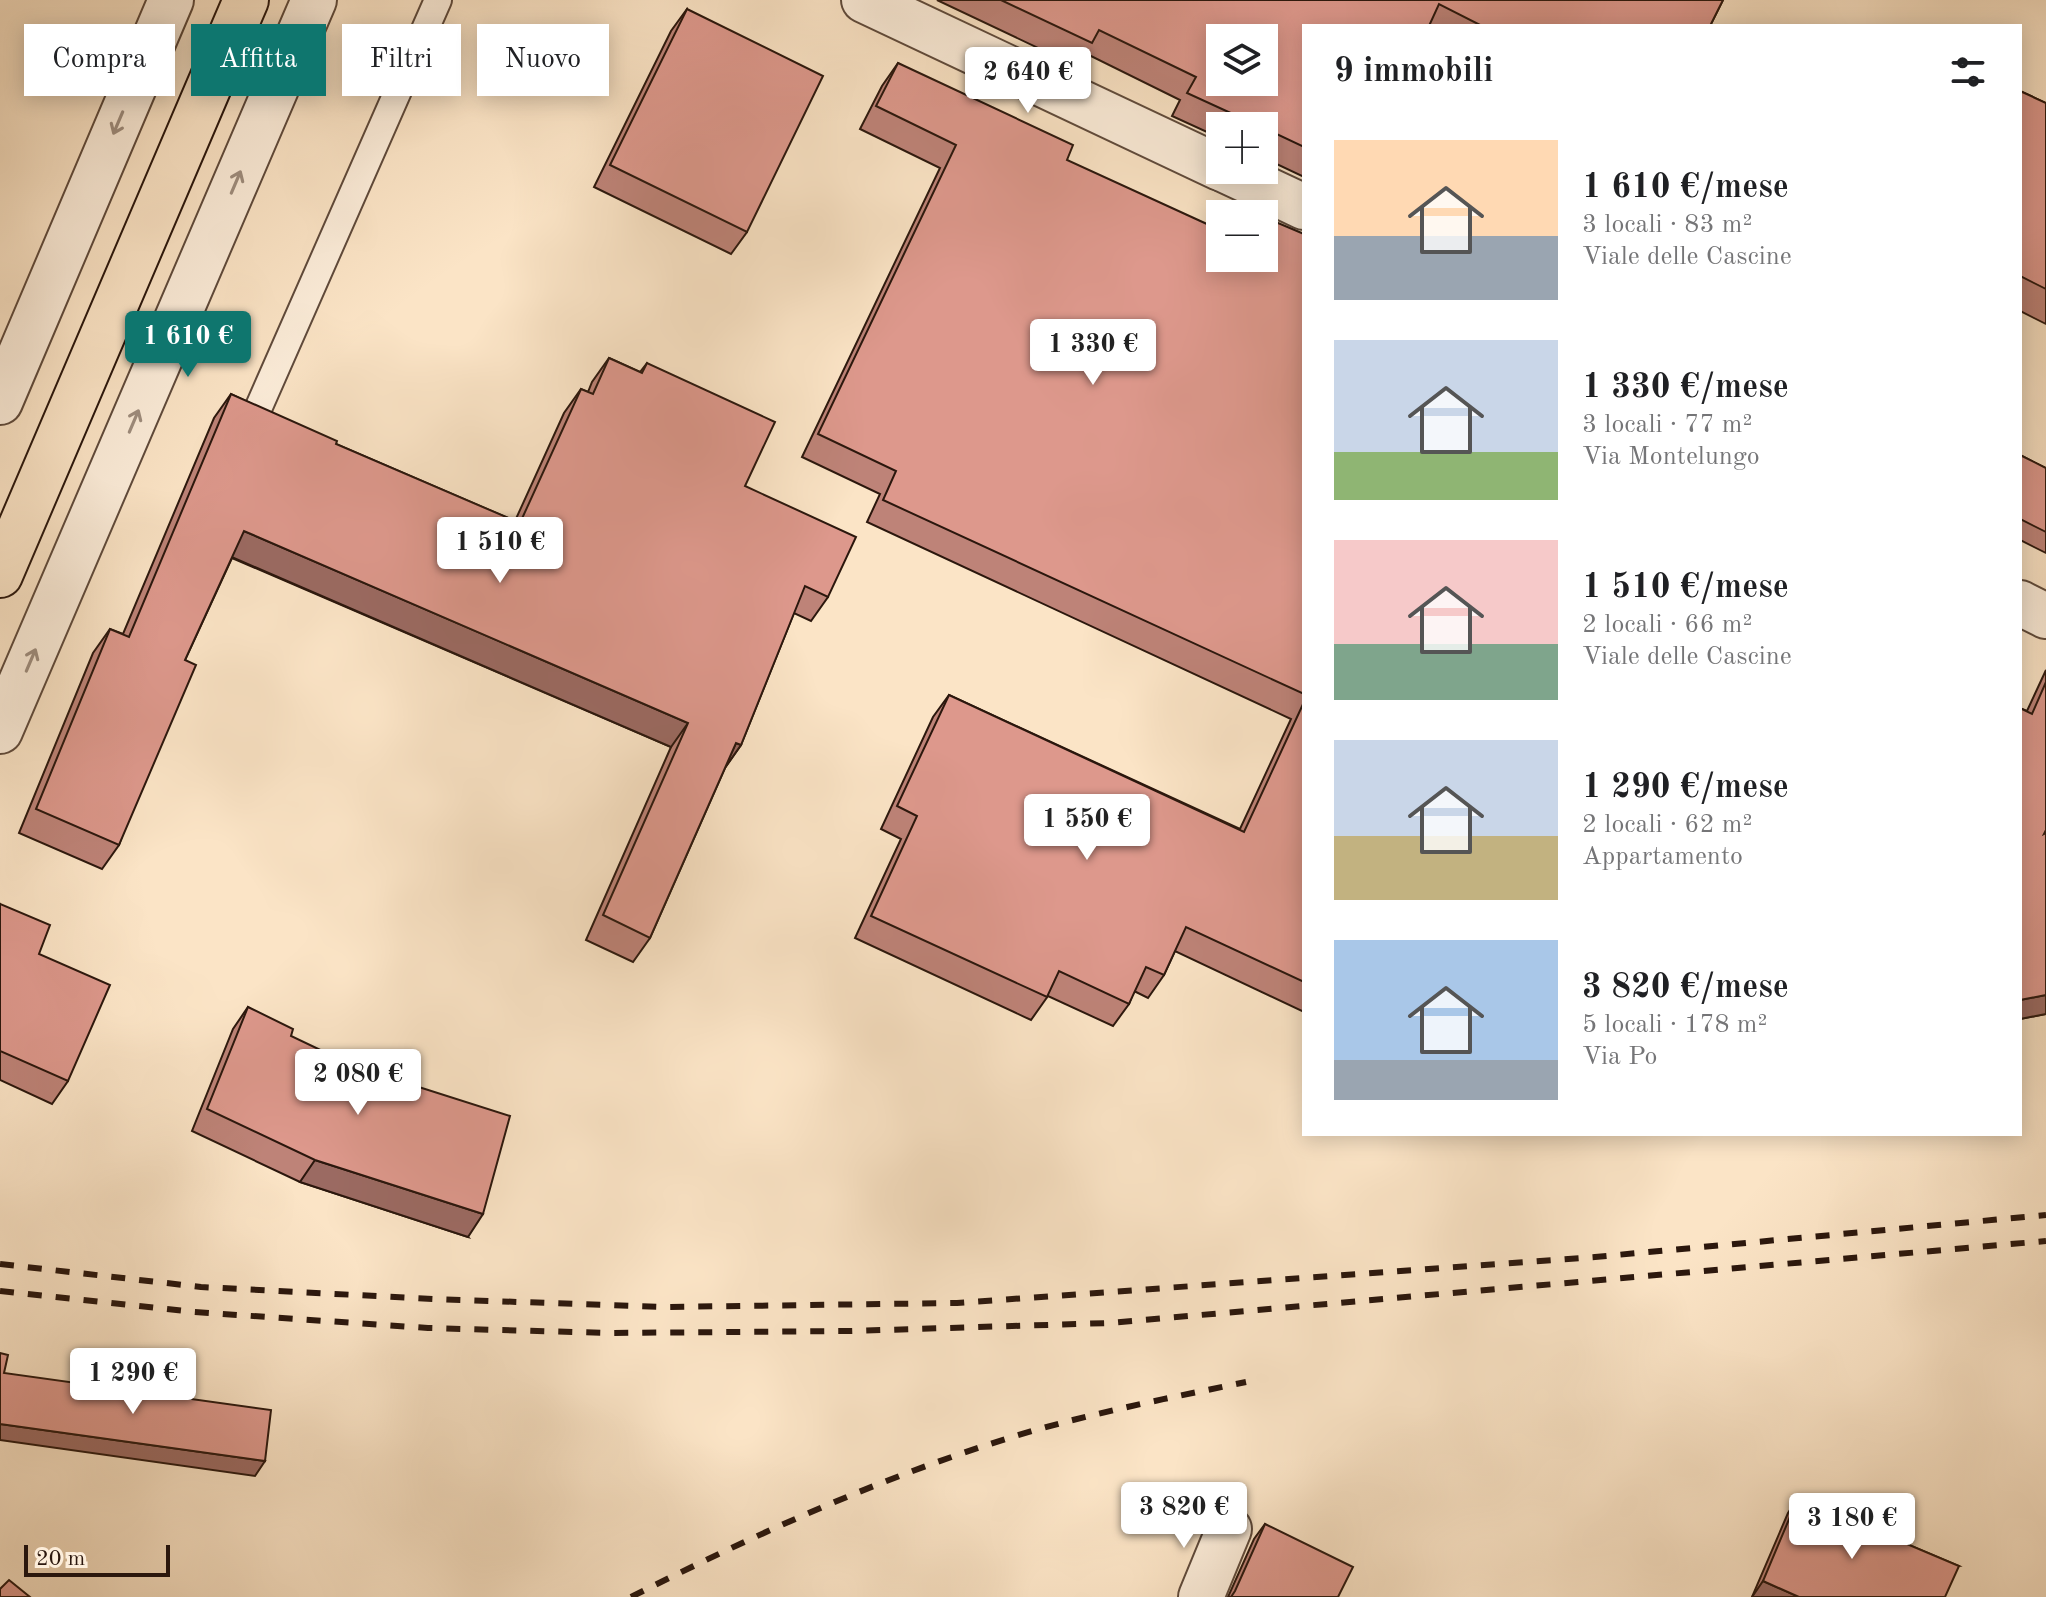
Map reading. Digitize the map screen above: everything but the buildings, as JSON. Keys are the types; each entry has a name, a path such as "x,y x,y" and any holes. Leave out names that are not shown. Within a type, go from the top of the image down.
{"main road":[{"path":"0,575 246,0"}],"street":[{"path":"0,402 171,0"},
{"path":"0,731 314,0"},
{"path":"864,0 1206,161"},
{"path":"1254,184 1302,206"},
{"path":"2022,604 2046,616"},
{"path":"1201,1597 1229,1529"}],"lane":[{"path":"258,409 438,0"}],"railway":[{"path":"0,1264 201,1287 433,1299 664,1307 957,1303 1595,1257 2046,1215"},
{"path":"0,1291 194,1312 428,1328 609,1333 851,1331 1109,1323 2046,1241"},
{"path":"631,1597 806,1514 941,1461 1083,1418 1246,1382"}]}
